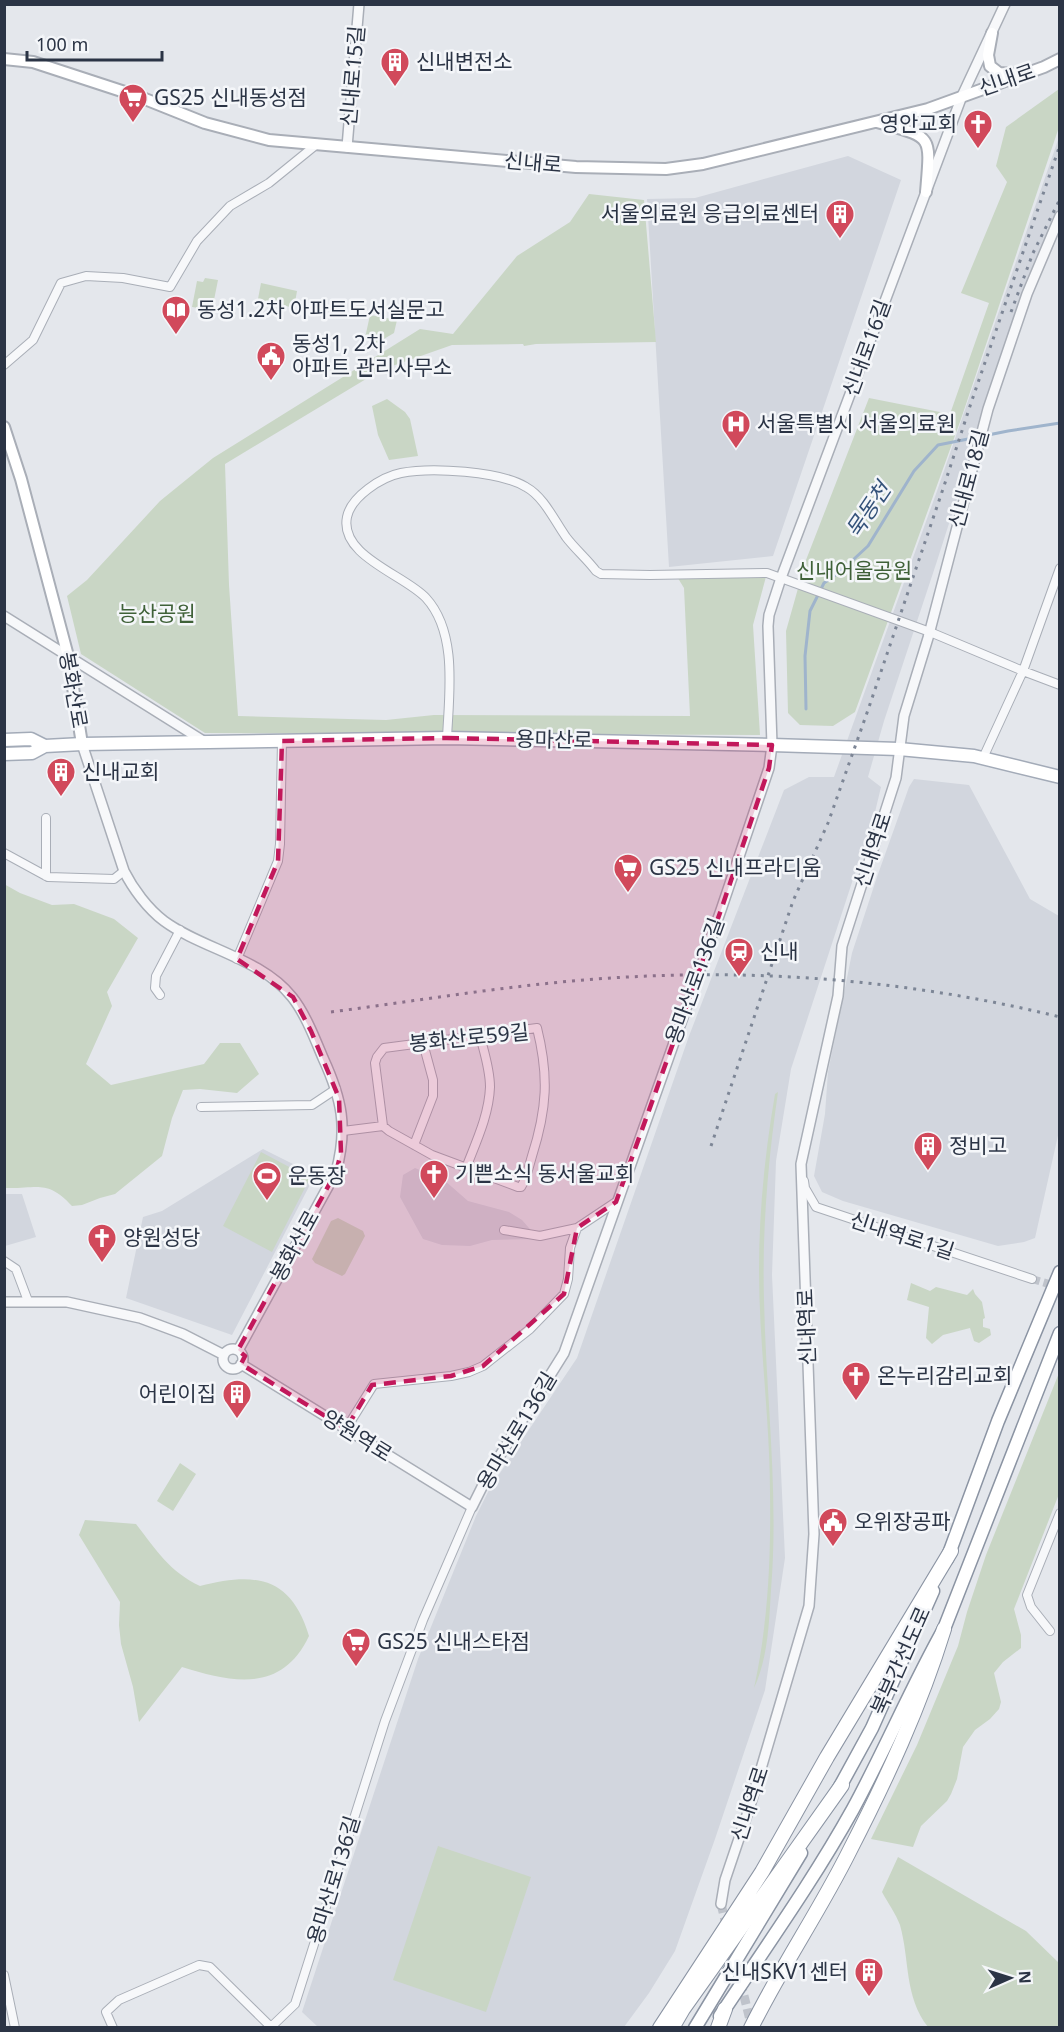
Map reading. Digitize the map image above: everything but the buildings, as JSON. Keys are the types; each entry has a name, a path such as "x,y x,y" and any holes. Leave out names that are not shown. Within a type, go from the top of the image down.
{"highway":[{"path":"660,2028 762,1872 827,1757 951,1551"},
{"path":"751,2028 850,1851 894,1762 929,1679 944,1629"},
{"path":"672,2028 683,2009 842,1785"},
{"path":"718,2028 725,2009"}],"main road":[{"path":"992,33 987,55 990,66 1002,74 1024,73"},
{"name":"신내로","path":"4,58 33,62 140,97 205,123 268,140 576,167 666,169 702,164 928,109 1044,67 1059,59"},
{"path":"1044,67 1059,67"},
{"path":"874,121 919,135 926,143 929,155 926,192"},
{"name":"봉화산로","path":"4,427 21,479 68,656 82,744"},
{"name":"용마산로","path":"4,754 32,753 45,746 82,744 447,738 772,744 899,749 983,758 1059,777"},
{"name":"용마산로","path":"4,740 31,739 45,746"},
{"name":"북부간선도로","path":"695,2028 842,1785 872,1728 951,1551 998,1421 1059,1272"},
{"name":"북부간선도로","path":"712,2028 827,1854 881,1756 919,1674 944,1629 1059,1333"}],"street":[{"name":"신내로15길","path":"347,147 358,4"},
{"name":"신내로16길","path":"772,744 769,615 962,96 1005,4"},
{"path":"4,365 33,340 61,283 86,276 123,278 170,287 197,241 230,206 269,183 317,144"},
{"name":"신내로18길","path":"899,749 904,716 930,632 988,409 1027,294 1059,216"},
{"path":"447,738 448,646 441,620 425,596 357,550 346,520 352,505 367,489 400,473 451,470 493,475 521,484 530,489 543,503 567,539 601,574 767,573 930,632 1059,685"},
{"path":"983,758 1023,671 1059,568"},
{"path":"4,616 205,742"},
{"path":"237,958 278,861 282,741"},
{"name":"봉화산로","path":"82,744 130,883 163,920 267,975 293,997 311,1031 336,1089 343,1122 341,1153 336,1172 239,1348"},
{"name":"용마산로136길","path":"112,2028 106,2012 119,2000 195,1966 210,1967 271,2027 297,1999 385,1721 423,1620 489,1473 564,1353 753,817 769,768 772,744"},
{"name":"신내역로","path":"721,1904 725,1880 750,1806 811,1594 813,1523 801,1164 838,996 842,946 896,778 899,749"},
{"path":"46,818 46,876"},
{"path":"4,853 46,876 114,879 124,871"},
{"path":"160,994 155,988 156,976 180,930"},
{"name":"봉화산로59길","path":"537,1028 544,1067 543,1122 521,1187 432,1155 383,1126 375,1063 384,1048 480,1036 537,1028"},
{"path":"466,1168 486,1109 490,1087 488,1066 480,1036"},
{"path":"414,1145 433,1096 433,1080 423,1043"},
{"path":"201,1107 312,1105 336,1089"},
{"path":"343,1131 383,1126"},
{"name":"신내역로1길","path":"801,1164 805,1188 816,1207 1032,1280"},
{"path":"504,1230 540,1236 577,1228 616,1203"},
{"path":"346,1429 374,1384 469,1372 483,1366 530,1329 564,1294 568,1279 570,1248 577,1228"},
{"path":"4,1261 16,1269 28,1301"},
{"path":"4,1302 67,1302 140,1318 224,1355"},
{"path":"239,1348 243,1358 241,1364 236,1368 230,1368 225,1364 224,1355 228,1350 239,1348"},
{"name":"양원역로","path":"241,1364 472,1507"},
{"path":"1050,1631 1031,1607 1027,1595 1059,1514"},
{"path":"4,1976 15,2028"}],"highlighted area":[{"path":"447,738 772,745 769,768 721,910 616,1202 577,1228 564,1294 483,1366 451,1376 372,1385 346,1429 241,1364 245,1356 238,1350 336,1172 341,1153 339,1098 311,1031 293,997 237,959 278,861 282,741"}],"shaded area":[{"path":"1059,137 1059,212 1009,336 884,721 868,777 881,787 875,812 791,1069 776,1161 772,1275 785,1558 765,1690 675,1951 649,1993 624,2027 318,2027 302,2012 418,1659 476,1516 490,1488 577,1358 689,1036 784,790 809,777 834,777 937,491"},
{"name":"서울특별시 서울의료원","path":"848,156 901,180 773,556 669,567 647,199 695,198"},
{"path":"914,779 969,785 1030,899 1059,916 1059,1131 1035,1238 1024,1242 998,1246 843,1201 822,1192 814,1176 825,1114 828,1072 852,953 909,787"},
{"path":"263,1149 315,1175 232,1335 126,1298 143,1217 162,1211"},
{"path":"415,1168 444,1180 468,1201 509,1212 522,1220 536,1236 534,1239 492,1240 470,1246 442,1245 423,1239 400,1197 403,1175"},
{"path":"5,1194 22,1194 36,1237 5,1246"}],"green space":[{"name":"신내어울공원","path":"1059,89 1059,127 961,419 855,712 833,726 800,725 788,713 786,631 806,560 869,398 950,414 989,303 961,293 1007,182 996,166 1006,127"},
{"name":"능산공원","path":"589,194 644,200 656,342 524,346 523,344 452,345 381,370 225,464 229,585 238,716 386,720 434,715 690,716 684,588 676,575 767,573 753,625 760,735 205,733 81,654 67,596 87,580 160,501 213,458 420,329 453,334 517,256 570,222"},
{"path":"205,278 218,280 212,310 192,307 197,281 203,282"},
{"path":"261,283 297,291 294,308 258,299"},
{"path":"370,315 397,320 394,333 371,344 371,339 365,338"},
{"path":"387,399 405,412 410,419 418,456 389,460 378,435 372,406"},
{"path":"4,884 20,893 52,905 74,904 114,919 138,938 107,992 112,1006 86,1064 111,1085 204,1064 220,1043 240,1043 259,1074 237,1093 200,1089 183,1090 172,1118 162,1156 115,1194 82,1205 72,1206 56,1192 42,1187 5,1188"},
{"path":"778,1092 766,1196 764,1248 765,1336 773,1481 773,1554 767,1640 759,1677 754,1688 768,1591 770,1542 770,1465 759,1298 760,1226 768,1138 775,1094"},
{"name":"운동장","path":"261,1152 310,1178 272,1252 223,1226"},
{"path":"338,1218 363,1231 365,1236 342,1276 315,1263 312,1259 331,1221"},
{"path":"911,1283 930,1291 936,1287 967,1295 973,1289 982,1302 985,1318 983,1327 990,1329 991,1335 979,1343 974,1341 970,1328 943,1335 932,1344 926,1338 929,1307 907,1300"},
{"path":"1059,1373 1059,1494 1014,1609 1021,1635 1021,1648 1003,1662 994,1673 1001,1702 999,1709 975,1730 963,1747 957,1779 951,1794 947,1801 921,1826 913,1847 871,1839 917,1745 958,1646 986,1555"},
{"path":"180,1463 196,1474 173,1511 157,1501"},
{"path":"85,1520 136,1524 157,1552 172,1567 200,1586 238,1579 268,1583 281,1590 292,1601 309,1636 298,1654 285,1667 270,1675 254,1679 220,1677 182,1667 139,1722 133,1687 121,1644 120,1602 79,1535"},
{"path":"438,1846 531,1877 486,2012 393,1980"},
{"path":"898,1857 1026,1931 1059,1963 1059,2027 928,2027 920,2015 911,1991 900,1925 882,1892"}],"waterway":[{"name":"묵동천","path":"806,709 805,656 810,611 824,583 868,546 914,471 938,445 1060,423"}],"tunnel":[{"path":"1032,1279 1056,1286"},
{"path":"721,1904 752,2028"}],"railway":[{"path":"711,1146 793,901 828,823 868,710 1060,145"},
{"path":"1011,312 1033,253 1060,199"},
{"path":"331,1012 480,991 591,979 736,975 791,977 899,987 1007,1005 1060,1017"}],"place":[{"name":"신내변전소","path":"395,88"},
{"name":"GS25 신내동성점","path":"133,124"},
{"name":"영안교회","path":"978,150"},
{"name":"서울의료원 응급의료센터","path":"840,240"},
{"name":"동성1.2차 아파트도서실문고","path":"176,336"},
{"name":"동성1, 2차 아파트 관리사무소","path":"271,382"},
{"name":"서울특별시 서울의료원","path":"736,450"},
{"name":"신내교회","path":"61,798"},
{"name":"GS25 신내프라디움","path":"628,894"},
{"name":"신내","path":"739,978"},
{"name":"정비고","path":"928,1172"},
{"name":"기쁜소식 동서울교회","path":"434,1200"},
{"name":"운동장","path":"267,1202"},
{"name":"양원성당","path":"102,1264"},
{"name":"온누리감리교회","path":"856,1402"},
{"name":"어린이집","path":"237,1420"},
{"name":"오위장공파","path":"833,1548"},
{"name":"GS25 신내스타점","path":"356,1668"},
{"name":"신내SKV1센터","path":"869,1998"}]}
